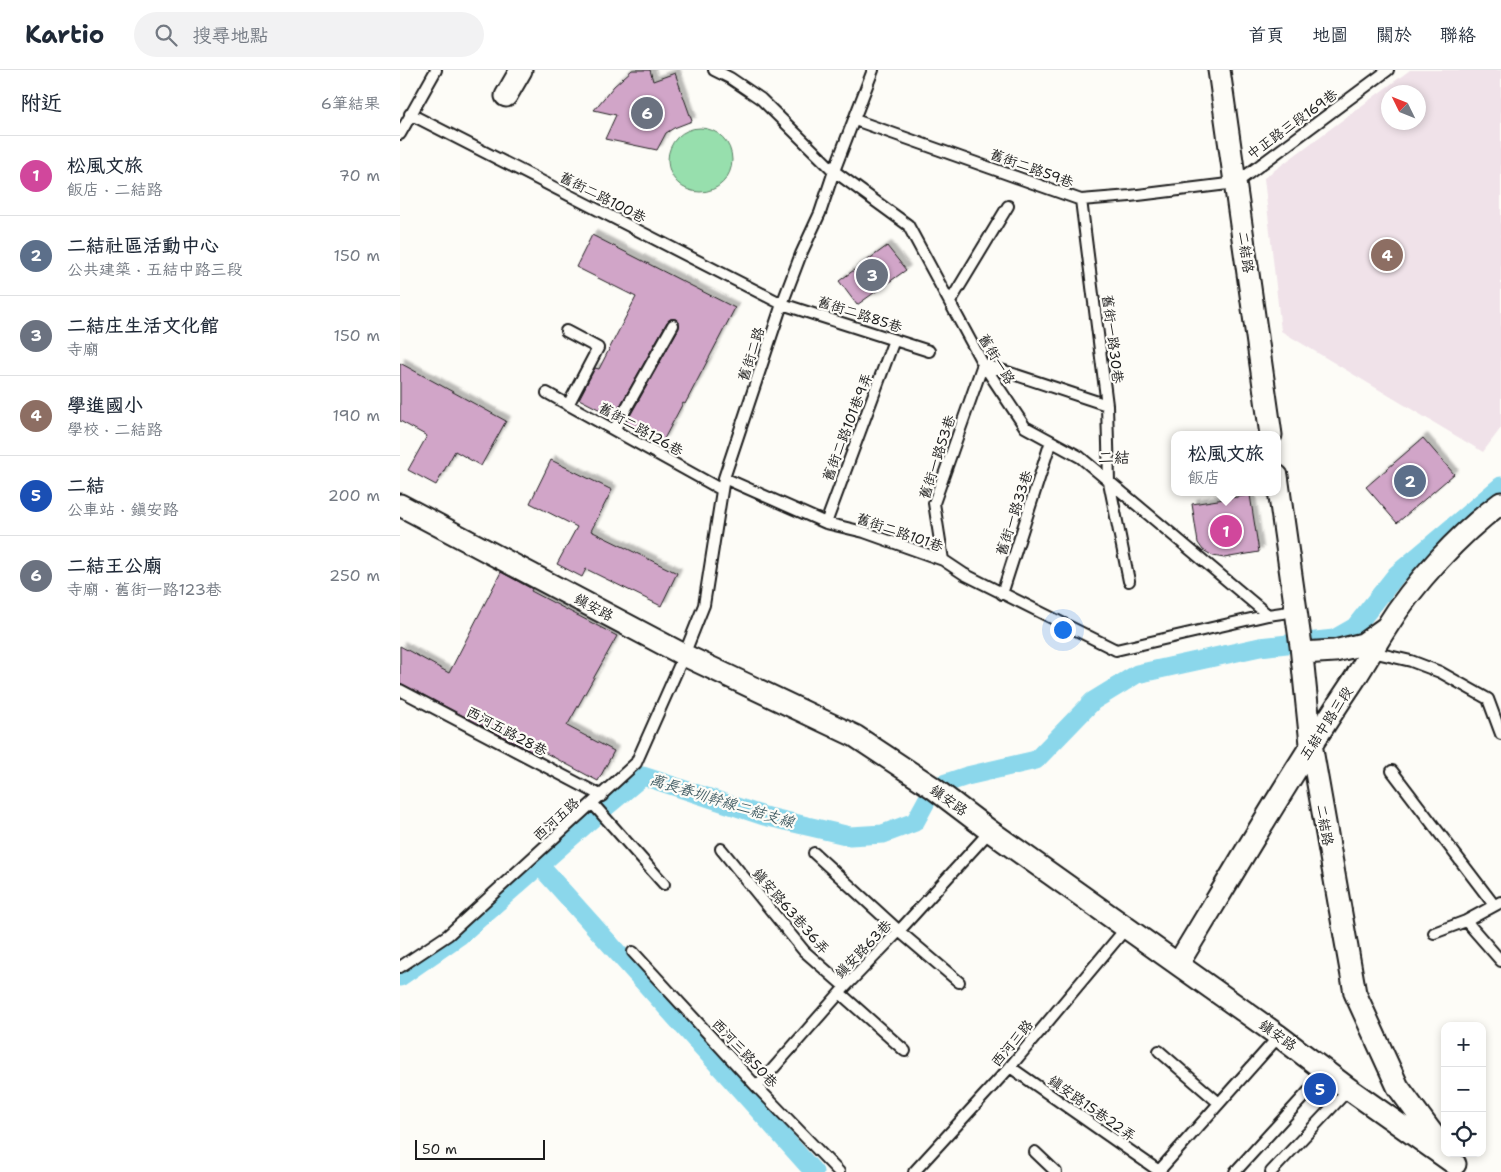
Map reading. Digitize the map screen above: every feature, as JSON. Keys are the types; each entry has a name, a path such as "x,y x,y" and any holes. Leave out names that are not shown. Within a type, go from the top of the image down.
{"street":[{"path":"506,96 521,70"},
{"name":"二結路","path":"1219,70 1270,431"},
{"name":"二結路","path":"1280,496 1300,635 1311,744 1355,993 1398,1088 1453,1160"},
{"name":"五結中路三段","path":"1178,964 1311,744 1372,652 1386,627 1419,582 1461,538 1501,503"},
{"name":"鎮安路","path":"400,505 684,655 855,736 956,804 990,831 1279,1036 1349,1089 1453,1160"},
{"path":"1300,635 1335,651 1363,644 1386,627"}],"lane":[{"path":"401,130 436,70"},
{"name":"舊街一路","path":"714,70 732,74 834,170 908,225 983,364 1025,427 1080,458 1268,615"},
{"name":"舊街二路","path":"684,655 704,605 724,478 782,304 820,213 834,170 873,70"},
{"name":"中正路三段169巷","path":"1236,183 1388,70"},
{"name":"舊街二路100巷","path":"410,114 782,304"},
{"name":"舊街二路59巷","path":"855,120 1081,200 1236,183"},
{"name":"舊街一路30巷","path":"1081,200 1107,406 1109,482 1129,581"},
{"path":"950,302 1008,206"},
{"name":"舊街二路85巷","path":"782,304 929,351"},
{"path":"614,430 673,325"},
{"path":"566,332 598,348 568,405"},
{"name":"舊街二路101巷9弄","path":"826,523 894,340"},
{"path":"983,364 1107,406"},
{"name":"舊街一路53巷","path":"944,560 934,503 983,364"},
{"name":"舊街二路126巷","path":"547,393 722,490"},
{"name":"舊街一路33巷","path":"1002,594 1051,441"},
{"name":"舊街二路101巷","path":"724,478 826,523 864,532 944,560 964,574 1002,594 1116,650 1268,615"},
{"path":"1268,615 1300,635"},
{"path":"1372,652 1440,672 1488,699 1501,734"},
{"name":"西河五路","path":"400,967 448,935 636,763 684,655"},
{"name":"西河五路28巷","path":"400,690 602,796"},
{"path":"1392,771 1498,904 1466,921 1434,932"},
{"path":"593,804 664,884"},
{"name":"鎮安路63巷","path":"757,1087 842,990 899,931 990,831"},
{"name":"鎮安路63巷36弄","path":"721,849 804,951 905,1051"},
{"path":"814,853 899,931 959,982"},
{"path":"1466,921 1501,961"},
{"name":"西河三路","path":"914,1172 1010,1067 1127,927"},
{"name":"西河三路50巷","path":"633,952 757,1087 839,1172"},
{"name":"鎮安路15巷22弄","path":"1010,1067 1158,1172 1279,1036"},
{"path":"1159,1051 1219,1103"},
{"path":"1235,1172 1326,1072"},
{"path":"1272,1172 1349,1089"},
{"path":"1035,1152 1056,1172"}],"shaded area":[{"path":"1410,70 1501,70 1501,428 1483,452 1281,331 1264,178 1381,91 1381,130 1426,130 1426,85 1390,85"}],"green space":[{"path":"694,128 706,128 723,137 730,148 732,160 730,172 723,183 706,192 694,192 682,187 673,178 668,166 668,154 673,142 682,133"}],"building":[{"path":"632,70 650,70 653,81 675,73 692,121 666,133 657,150 605,139 616,115 594,110 614,86"},
{"path":"592,235 735,308 685,404 683,403 663,441 626,423 679,328 679,322 676,319 670,319 667,322 614,417 579,399 595,368 599,369 636,297 576,267"},
{"path":"887,246 906,270 857,305 839,281"},
{"path":"400,363 506,421 481,466 455,451 436,485 408,470 427,436 400,421"},
{"path":"1423,438 1454,474 1397,523 1366,487"},
{"path":"551,460 612,490 591,531 677,573 661,606 586,569 582,577 557,564 577,527 530,503"},
{"path":"1250,496 1259,552 1224,558 1213,556 1203,550 1198,543 1192,504"},
{"path":"501,572 532,589 531,591 617,636 567,726 614,751 598,781 542,751 540,756 400,683 400,646 449,673"}],"waterway":[{"name":"萬長春圳幹線二結支線","path":"400,977 459,936 643,776 764,816 850,836 883,834 915,822 934,787 967,776 1036,760 1093,701 1137,674 1260,647 1334,639 1355,627 1397,574 1501,486"},
{"path":"540,866 814,1172"}],"place":[{"name":"二結王公廟","path":"647,113"},
{"name":"學進國小","path":"1387,255"},
{"name":"二結庄生活文化館","path":"872,275"},
{"name":"二結社區活動中心","path":"1410,481"},
{"name":"松風文旅","path":"1226,531"},
{"name":"二結","path":"1320,1089"}],"district":[{"name":"二結","path":"1114,457"}]}
